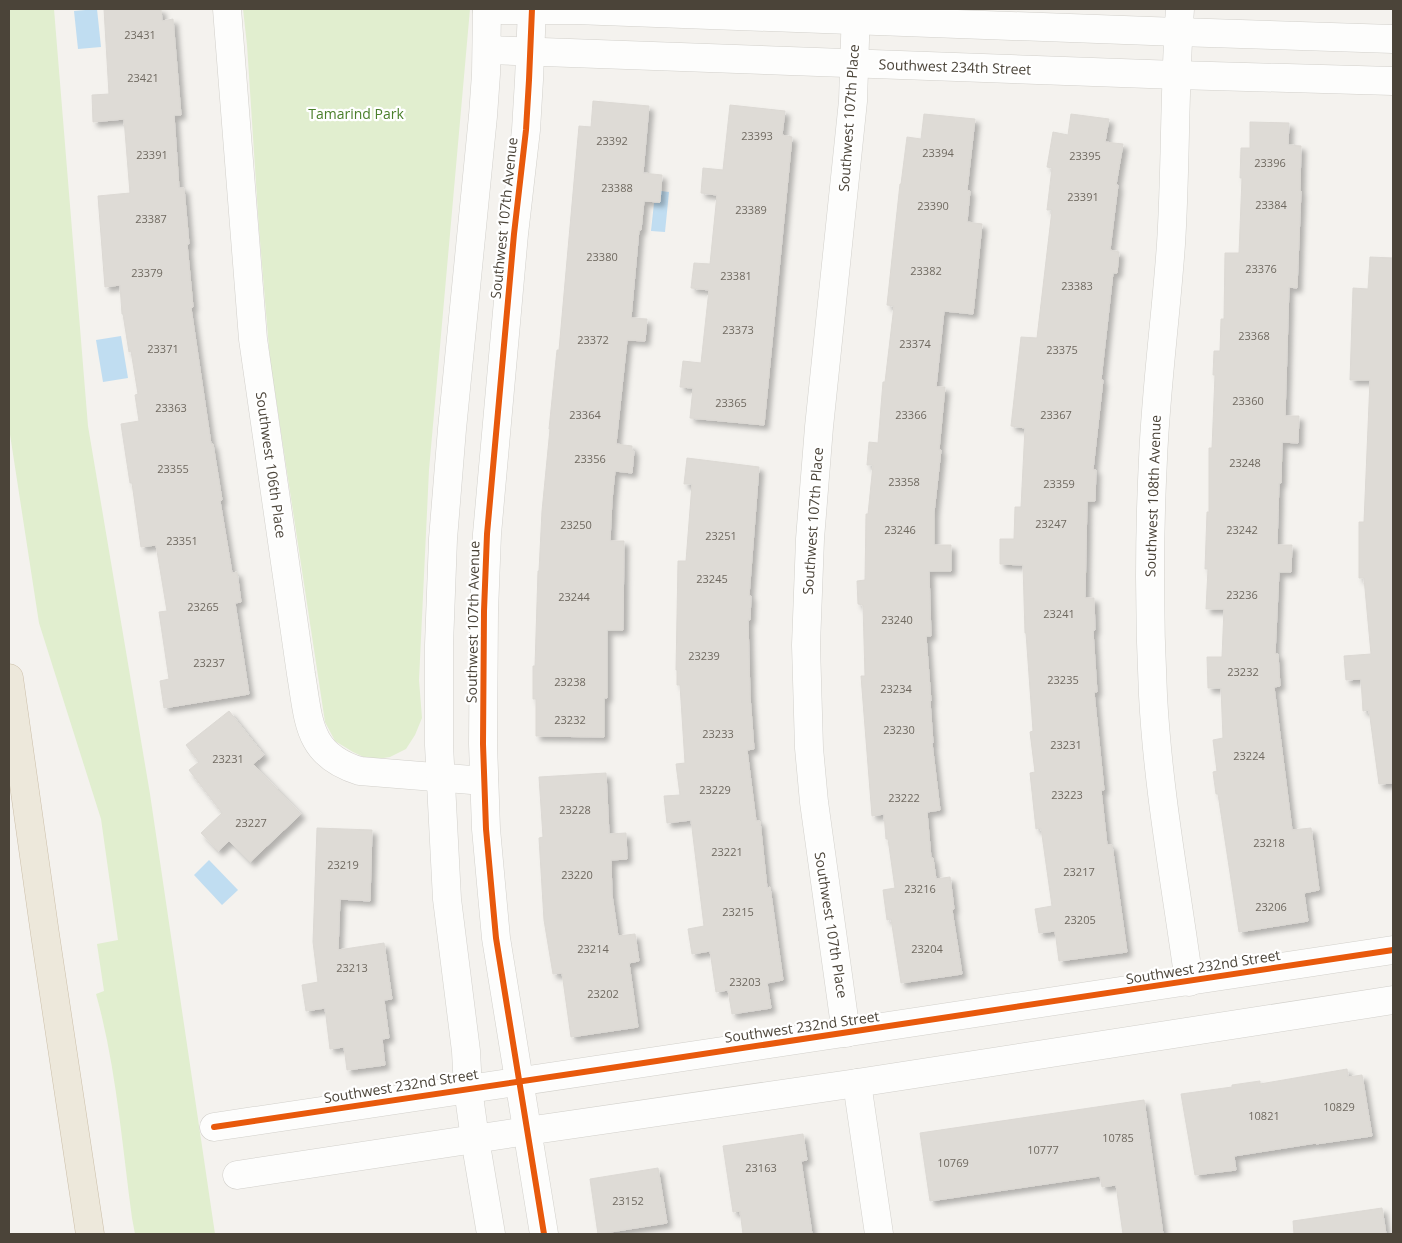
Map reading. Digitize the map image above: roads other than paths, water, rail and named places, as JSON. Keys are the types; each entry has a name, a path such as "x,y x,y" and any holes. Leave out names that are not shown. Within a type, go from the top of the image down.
{"highway":[{"path":"9,678 90,1234"}],"street":[{"name":"Southwest 106th Place","path":"227,9 253,339 310,724 317,743 323,750 339,763 360,772 484,781"},
{"path":"491,1234 468,1089 466,1051 447,899 439,745 439,654 443,539 483,116 487,50 487,9 1179,21 1393,39"},
{"name":"Southwest 107th Avenue","path":"532,10 526,130 514,234 487,534 483,685 484,781 496,938 544,1234"},
{"name":"Southwest 107th Place","path":"846,1033 814,802 808,738 806,645 813,493 852,110 855,15"},
{"name":"Southwest 108th Avenue","path":"1179,21 1171,241 1153,457 1150,528 1150,640 1153,698 1165,820 1189,982"},
{"name":"Southwest 234th Street","path":"487,50 1393,81"},
{"name":"Southwest 232nd Street","path":"214,1127 1393,950"},
{"path":"237,1175 475,1138 857,1083 1393,1000"},
{"path":"857,1083 879,1234"}],"water":[{"path":"97,9 101,47 78,49 74,11"},
{"path":"661,191 669,192 665,232 651,231 654,203 660,203"},
{"path":"121,336 128,378 103,382 96,340"},
{"path":"209,860 238,890 222,905 194,875"}],"park label":[{"name":"Tamarind Park","path":"356,114"}]}
